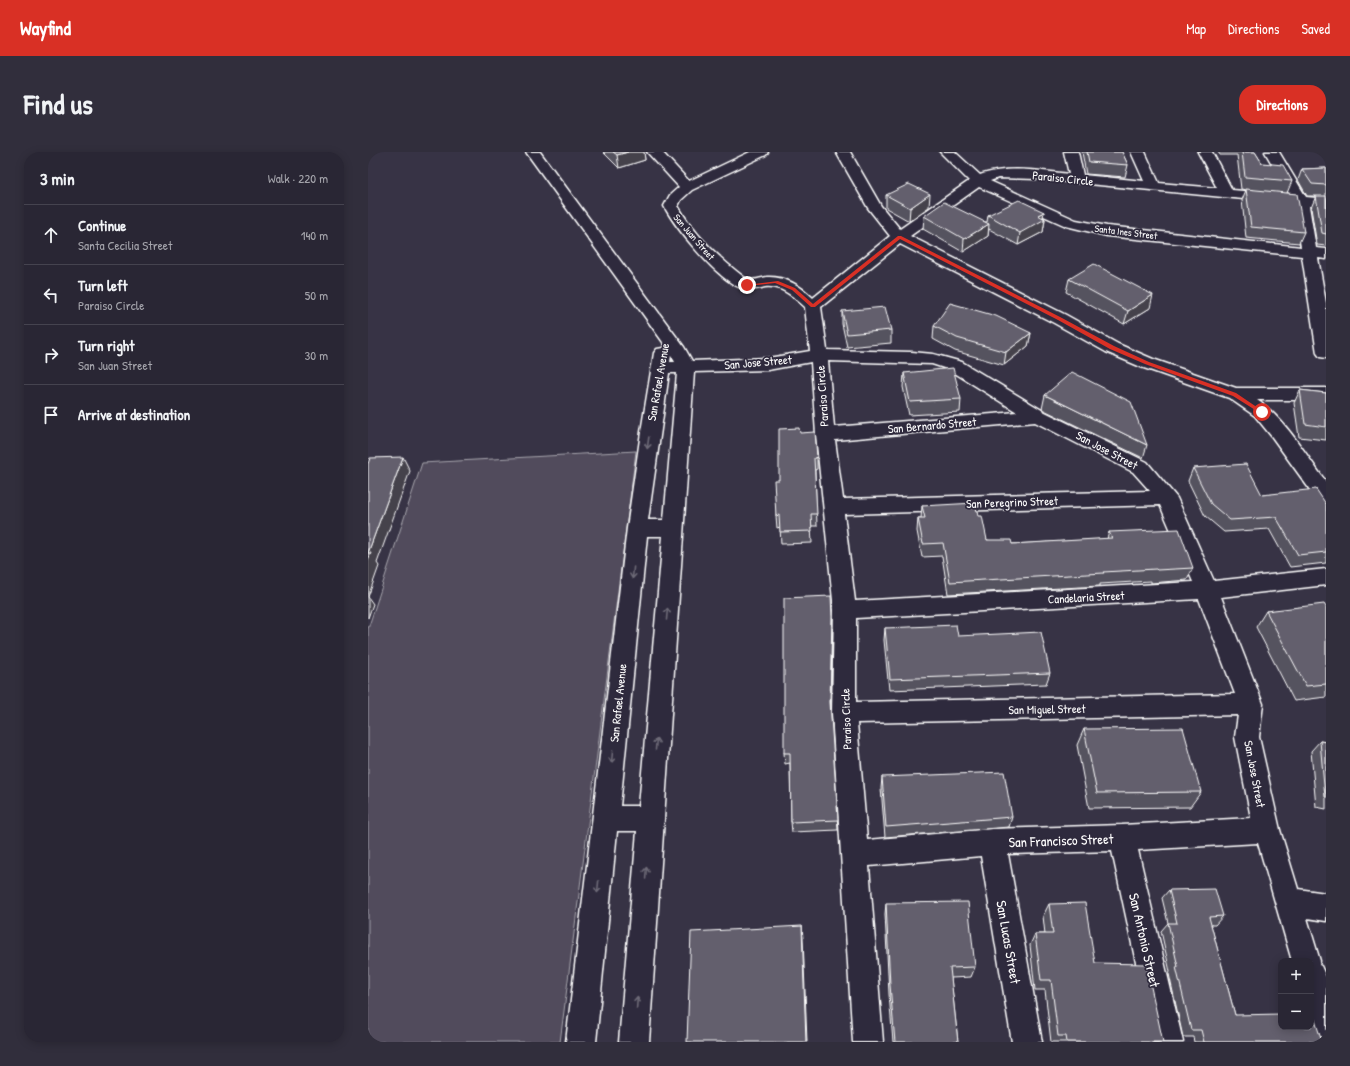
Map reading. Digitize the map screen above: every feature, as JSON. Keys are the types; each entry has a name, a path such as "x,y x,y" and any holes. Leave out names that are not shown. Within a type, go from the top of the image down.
{"street":[{"path":"533,152 666,336"},
{"name":"San Juan Street","path":"761,152 687,187 675,198 671,206 673,213 726,272 738,282 747,285 776,282 790,287 813,306"},
{"path":"844,152 875,208 900,237 1060,319 1112,348 1147,363 1235,394 1262,412 1321,485 1326,503"},
{"name":"Santa Ines Street","path":"946,152 978,182 1057,218 1093,228 1107,231 1326,254"},
{"path":"1070,152 1077,180"},
{"path":"1138,152 1153,186"},
{"path":"1204,152 1227,193"},
{"path":"1272,152 1301,201 1308,252 1326,353"},
{"path":"657,153 687,187"},
{"name":"Paraiso Circle","path":"868,1042 856,854 844,713 845,610 825,434 819,355 813,306 900,237 978,182 996,174 1037,175 1326,203"},
{"name":"San Rafael Avenue","path":"634,1042 650,818 686,366 678,351 666,336"},
{"name":"San Rafael Avenue","path":"581,1042 638,528 650,432 666,336"},
{"name":"San Jose Street","path":"661,368 768,364 819,355 912,357 933,359 956,366 1038,416 1140,467 1167,498 1207,590 1250,704 1247,737 1267,830 1305,958"},
{"path":"1235,394 1326,394"},
{"name":"San Bernardo Street","path":"825,434 1038,416"},
{"name":"San Peregrino Street","path":"834,507 1167,498"},
{"path":"638,528 673,528"},
{"name":"Candelaria Street","path":"845,610 1207,590 1326,577"},
{"name":"San Miguel Street","path":"844,713 1250,704"},
{"path":"606,819 650,818"},
{"name":"San Francisco Street","path":"856,854 992,842 1122,838 1267,830"},
{"name":"San Antonio Street","path":"1122,838 1168,1042"},
{"name":"San Lucas Street","path":"992,842 1027,1042"},
{"path":"1287,901 1326,907"},
{"path":"1314,985 1326,1023"}],"shaded area":[{"path":"636,451 560,1042 368,1042 368,629 422,463"}],"building":[{"path":"613,152 628,152 617,155"},
{"path":"1087,152 1122,152 1128,165 1089,162"},
{"path":"1242,152 1255,152 1262,163 1283,165 1292,181 1245,177"},
{"path":"1326,168 1326,185 1312,184 1302,169"},
{"path":"909,184 930,194 910,208 886,195"},
{"path":"1246,189 1297,194 1304,232 1251,227"},
{"path":"1316,196 1326,196 1326,234 1322,233"},
{"path":"1019,200 1044,212 1038,215 1045,219 1020,233 988,215"},
{"path":"944,202 989,224 964,239 924,216"},
{"path":"1094,264 1153,295 1128,311 1069,279"},
{"path":"950,303 996,316 1031,333 1006,352 957,338 934,326"},
{"path":"885,307 891,330 847,334 842,311"},
{"path":"953,368 961,399 910,402 904,373"},
{"path":"1072,372 1131,402 1147,445 1045,395"},
{"path":"1300,390 1326,393 1326,427 1305,424"},
{"path":"799,428 800,433 815,432 817,457 814,458 817,514 811,514 812,531 780,532 779,515 776,516 774,480 779,480 779,429"},
{"path":"403,457 368,553 368,464 370,458"},
{"path":"1246,464 1262,495 1316,489 1326,504 1326,552 1298,555 1276,517 1230,520 1211,504 1193,468"},
{"path":"975,503 978,516 982,516 987,540 1011,540 1012,544 1112,538 1109,532 1179,529 1193,568 950,582 943,543 923,544 918,518 925,518 922,506"},
{"path":"368,553 371,553 368,560"},
{"path":"831,596 830,702 838,820 791,822 790,753 784,753 784,598"},
{"path":"1324,604 1326,607 1326,684 1306,686 1266,611"},
{"path":"956,625 958,636 1041,632 1050,673 890,679 885,628"},
{"path":"1183,728 1201,792 1097,793 1084,729"},
{"path":"1320,741 1326,742 1326,797 1325,797"},
{"path":"1004,772 1012,817 886,827 882,777"},
{"path":"1215,889 1223,916 1209,917 1235,1015 1278,1014 1278,1030 1314,1030 1314,1017 1322,1042 1204,1042 1201,1030 1191,1030 1176,967 1178,967 1168,923 1177,923 1169,890"},
{"path":"968,902 975,967 950,968 958,1042 895,1042 890,985 886,903"},
{"path":"1085,903 1095,963 1146,964 1163,1042 1067,1042 1066,1036 1058,1036 1051,980 1041,980 1035,934 1053,934 1049,904"},
{"path":"802,926 806,1042 687,1042 691,932"}],"route":[{"path":"747,285 776,282 793,289 813,306 900,237 1060,319 1112,348 1147,363 1235,394 1262,412"}]}
